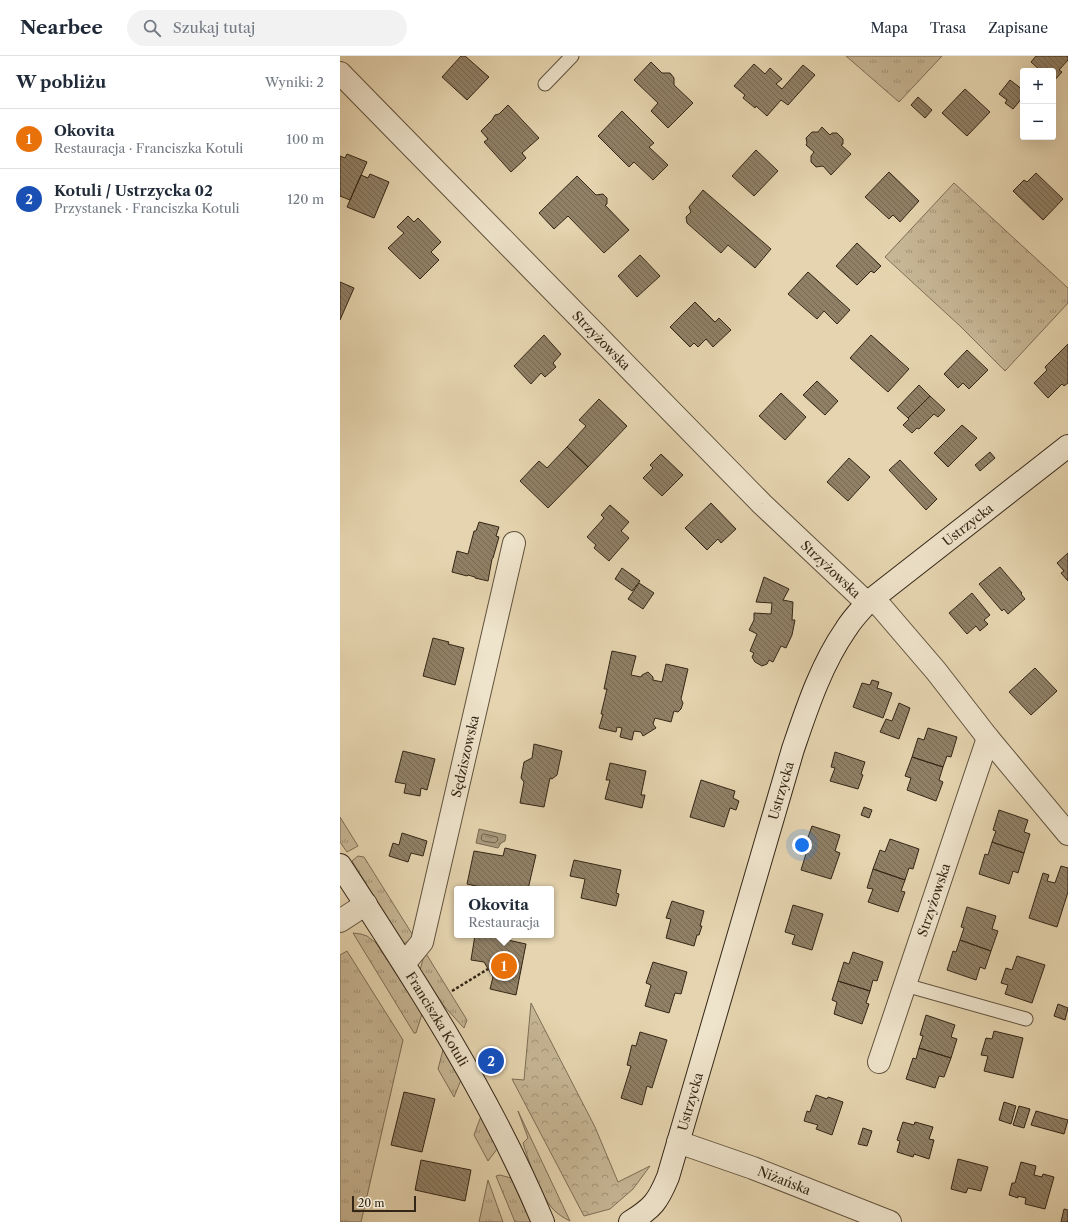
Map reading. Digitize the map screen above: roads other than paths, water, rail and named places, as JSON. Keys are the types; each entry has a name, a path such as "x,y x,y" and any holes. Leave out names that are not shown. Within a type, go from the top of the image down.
{"street":[{"name":"Strzyżowska","path":"340,73 762,504 870,601 882,608 936,671 988,738 1068,834"},
{"name":"Ustrzycka","path":"630,1222 652,1206 661,1194 668,1177 793,749 813,692 827,661 846,628 870,601 1068,446"},
{"name":"Sędziszowska","path":"404,964 422,942 514,543"},
{"name":"Strzyżowska","path":"879,1062 988,738"},
{"name":"Franciszka Kotuli","path":"340,865 443,1027 493,1116 543,1222"},
{"path":"340,921 366,904"},
{"name":"Niżańska","path":"678,1142 753,1168 890,1222"}],"lane":[{"path":"545,84 572,56"},
{"path":"905,985 1026,1019"}],"water":[{"path":"479,829 506,835 505,841 501,843 498,848 476,843"}],"place":[{"name":"Okovita","path":"504,966"},
{"name":"Kotuli / Ustrzycka 02","path":"491,1061"}]}
